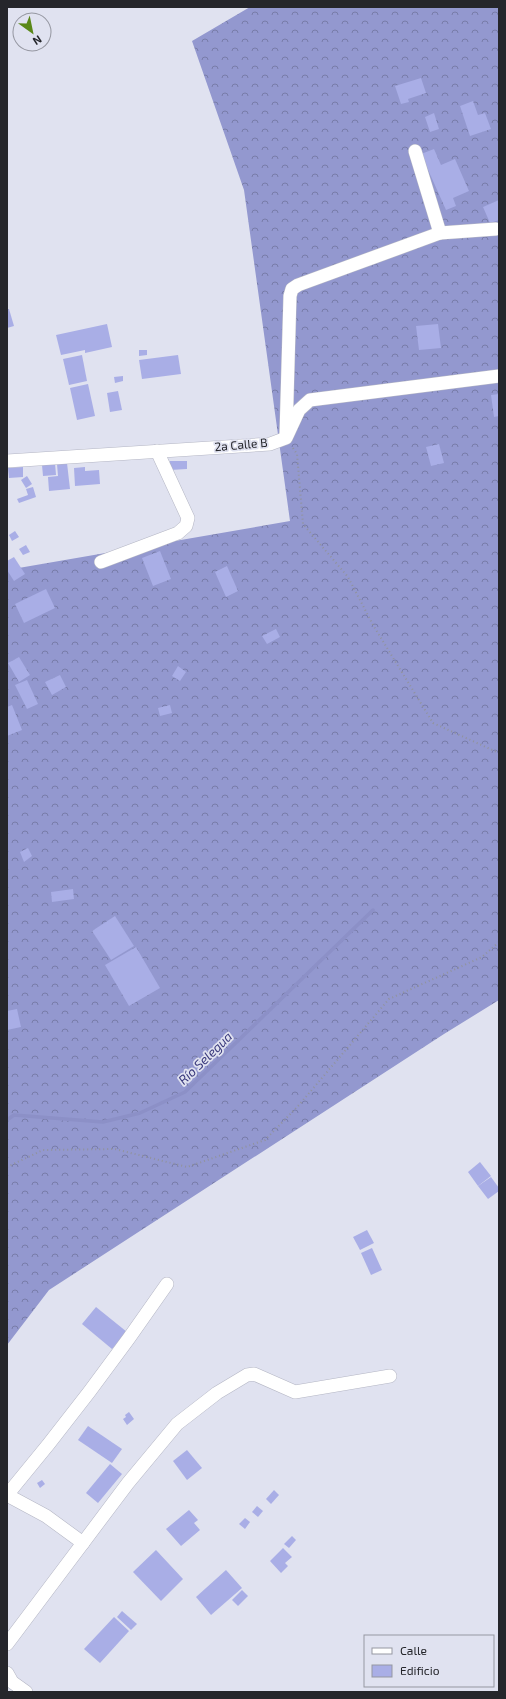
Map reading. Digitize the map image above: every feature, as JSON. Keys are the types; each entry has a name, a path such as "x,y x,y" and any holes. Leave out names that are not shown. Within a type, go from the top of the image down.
{"street":[{"path":"415,151 440,234"},
{"path":"286,438 290,296 292,289 298,285 440,234 496,229"},
{"path":"286,438 299,410 310,400 499,376"},
{"name":"2a Calle B","path":"7,460 270,444 286,438"},
{"path":"101,562 178,533 186,526 188,518 157,451"},
{"path":"82,1543 46,1516 7,1495 51,1443 119,1354 167,1284"},
{"path":"7,1644 128,1483 177,1424 216,1393 247,1375 254,1374 295,1392 390,1376"},
{"path":"7,1674 12,1682 26,1692"}],"path":[{"path":"286,438 297,454 303,524 348,577 372,625 433,723 499,753"},
{"path":"7,1167 43,1150 115,1148 187,1167 265,1140 299,1105 389,999 482,957 499,942"}],"green space":[{"path":"250,7 499,7 499,1000 444,1034 49,1290 7,1345 7,570 290,521 244,190 192,41"}],"building":[{"path":"421,78 426,93 408,99 409,102 401,104 395,86"},
{"path":"473,101 478,115 485,113 491,129 470,136 460,106"},
{"path":"434,113 439,129 430,132 425,117"},
{"path":"434,149 441,165 455,159 469,191 453,198 456,206 446,210 421,154"},
{"path":"499,200 499,220 490,223 483,207"},
{"path":"7,309 9,309 14,326 7,328"},
{"path":"107,324 112,347 85,353 85,350 61,355 56,335"},
{"path":"438,324 441,348 419,350 416,326"},
{"path":"139,350 147,350 147,355 139,356"},
{"path":"82,355 87,381 69,385 63,359"},
{"path":"178,355 181,374 142,379 139,360"},
{"path":"123,376 123,381 115,383 114,377"},
{"path":"88,384 95,416 77,420 70,388"},
{"path":"118,391 122,410 110,412 107,393"},
{"path":"499,394 499,416 494,417 491,395"},
{"path":"439,444 444,463 431,466 426,447"},
{"path":"170,461 187,461 187,469 170,470"},
{"path":"55,463 56,475 43,476 42,465"},
{"path":"67,463 70,489 49,491 48,477 58,476 57,464"},
{"path":"23,467 23,477 9,478 8,468"},
{"path":"85,467 85,471 99,470 100,484 75,486 74,468"},
{"path":"27,476 32,484 26,488 21,480"},
{"path":"33,487 36,497 19,503 17,499 28,495 26,489"},
{"path":"15,531 19,537 12,541 9,535"},
{"path":"26,545 30,552 23,555 19,549"},
{"path":"160,551 171,579 153,586 142,558"},
{"path":"14,557 25,574 14,581 7,570 7,561"},
{"path":"227,566 238,591 226,597 215,572"},
{"path":"46,589 55,608 24,623 15,604"},
{"path":"276,629 280,637 267,644 262,636"},
{"path":"19,657 30,675 19,682 8,663"},
{"path":"178,666 186,672 180,681 172,676"},
{"path":"60,675 66,687 52,695 45,682"},
{"path":"27,680 38,704 27,709 15,685"},
{"path":"12,705 22,730 7,736 7,707"},
{"path":"170,705 172,713 160,716 158,708"},
{"path":"28,848 32,856 24,862 20,852"},
{"path":"73,889 74,899 52,902 51,892"},
{"path":"115,916 134,946 111,960 92,931"},
{"path":"136,947 160,988 129,1006 105,965"},
{"path":"17,1009 21,1027 7,1030 7,1011"},
{"path":"480,1162 491,1176 478,1186 468,1172"},
{"path":"491,1177 499,1188 499,1191 488,1199 478,1186"},
{"path":"367,1230 374,1243 360,1250 353,1237"},
{"path":"372,1248 382,1270 371,1275 361,1253"},
{"path":"96,1307 127,1332 112,1349 82,1324"},
{"path":"129,1412 134,1419 127,1425 123,1419"},
{"path":"88,1426 122,1449 112,1463 78,1440"},
{"path":"187,1450 202,1468 187,1480 173,1461"},
{"path":"110,1464 122,1474 98,1503 86,1493"},
{"path":"42,1480 45,1484 40,1488 37,1483"},
{"path":"274,1490 279,1495 271,1504 266,1499"},
{"path":"257,1506 263,1511 258,1517 252,1512"},
{"path":"189,1510 198,1520 194,1523 200,1530 181,1546 166,1529"},
{"path":"245,1518 250,1522 245,1529 239,1524"},
{"path":"292,1536 296,1540 289,1548 284,1544"},
{"path":"283,1548 292,1557 285,1563 288,1566 281,1573 270,1561"},
{"path":"156,1550 183,1579 161,1601 133,1572"},
{"path":"226,1570 242,1588 211,1615 196,1597"},
{"path":"242,1590 248,1596 238,1606 232,1600"},
{"path":"122,1611 137,1624 131,1630 117,1617"},
{"path":"114,1617 129,1631 100,1663 84,1649"}],"waterway":[{"name":"Río Selegua","path":"7,1120 14,1115 103,1122 140,1113 185,1092 373,910"}]}
